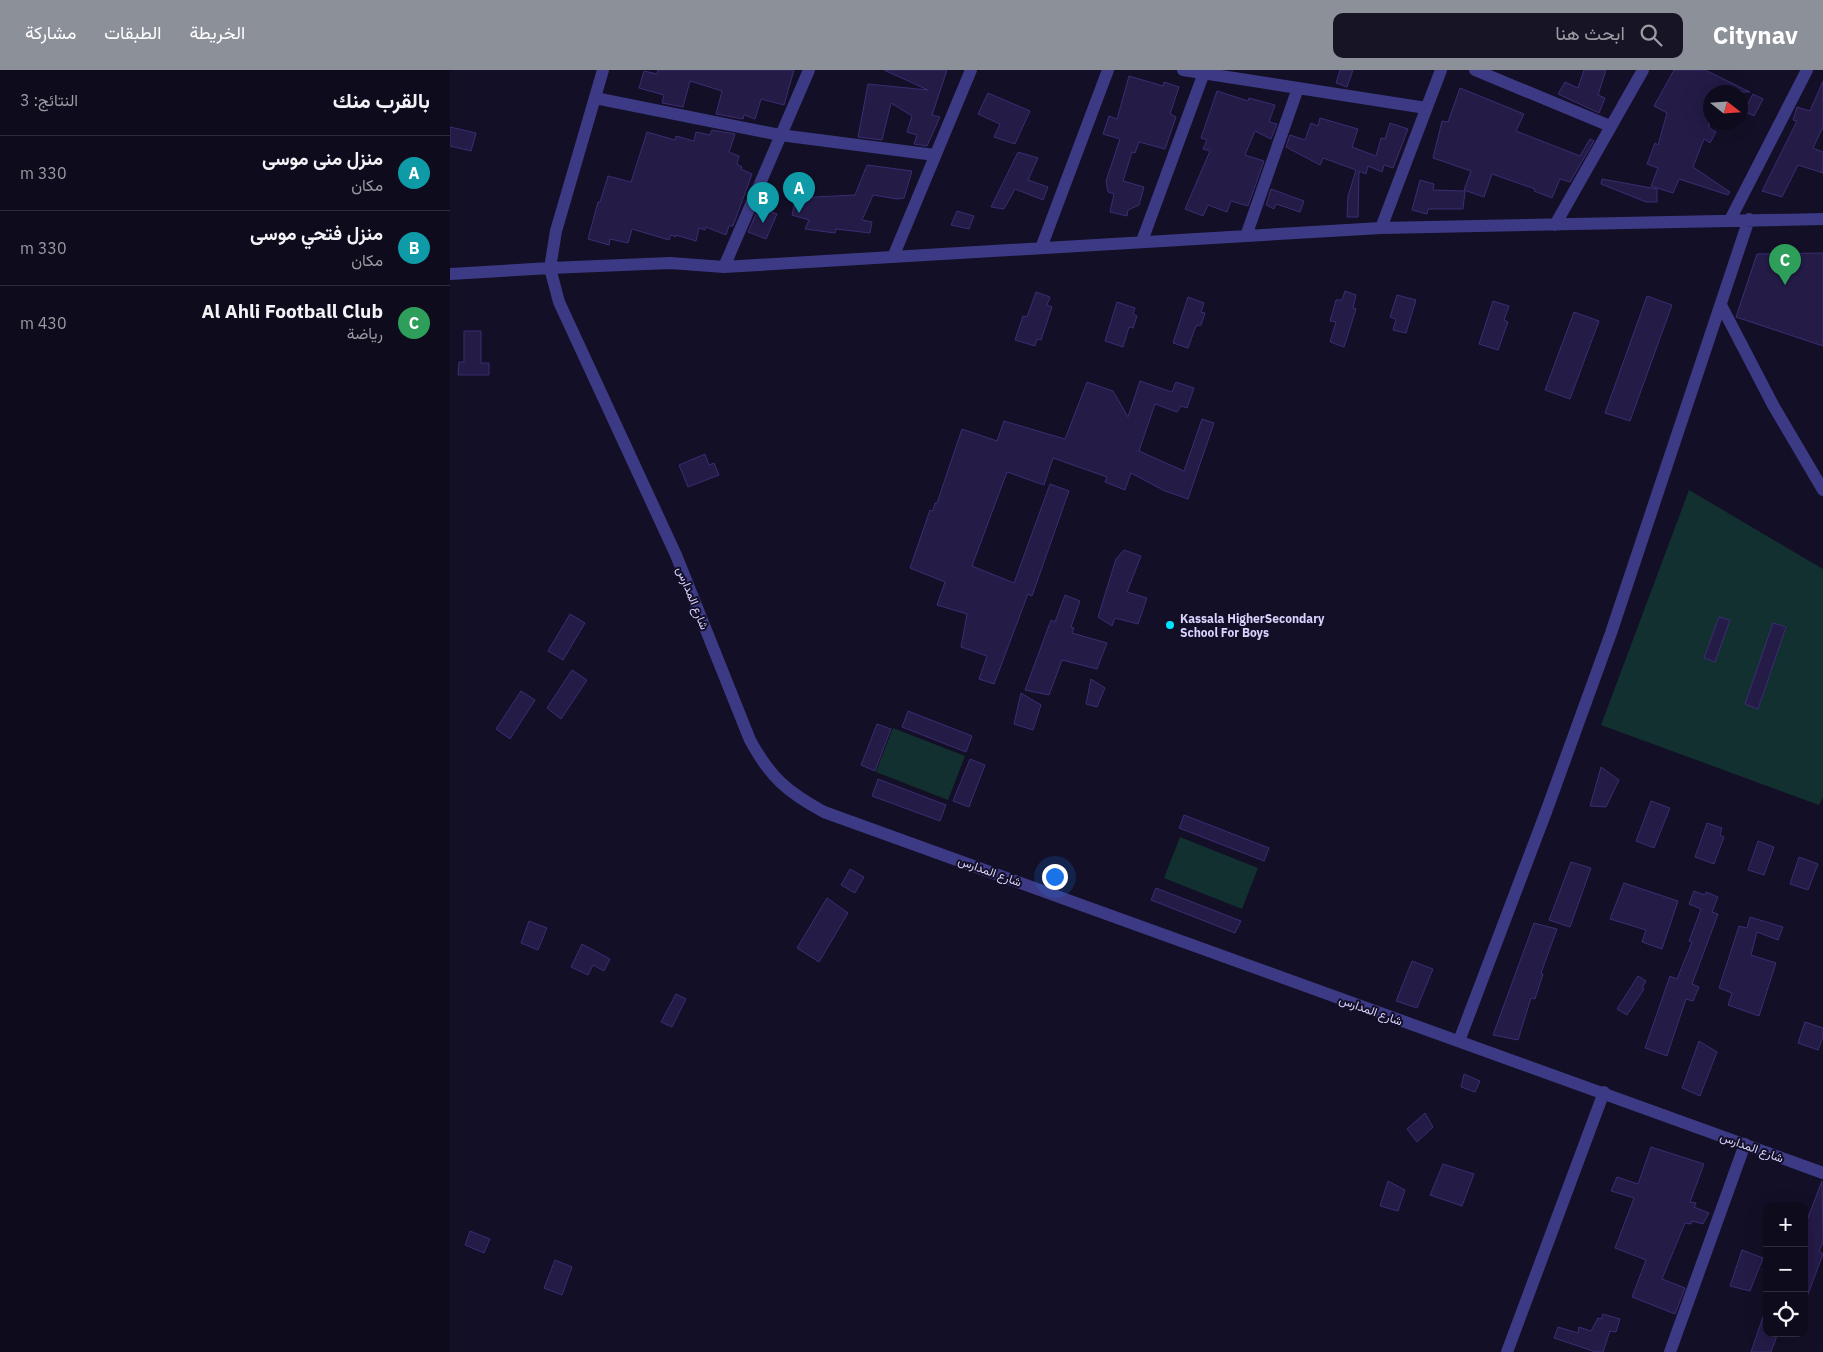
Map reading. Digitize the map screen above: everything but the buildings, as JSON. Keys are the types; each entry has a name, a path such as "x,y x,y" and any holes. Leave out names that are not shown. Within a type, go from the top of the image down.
{"street":[{"path":"550,268 556,231 603,70"},
{"path":"724,267 808,70"},
{"path":"894,257 971,70"},
{"path":"1040,248 1108,70"},
{"path":"1183,70 1426,108"},
{"path":"1381,228 1441,70"},
{"path":"1475,70 1610,126"},
{"path":"1555,225 1610,126 1644,70"},
{"path":"1730,220 1807,70"},
{"path":"1142,242 1204,72"},
{"path":"1246,236 1298,88"},
{"path":"595,98 780,135 935,155"},
{"path":"1458,1041 1546,812 1611,633 1750,219"},
{"path":"450,274 670,264 724,267 1381,228 1823,219"},
{"name":"شارع المدارس","path":"550,268 559,302 676,555 750,740 762,763 796,797 824,812 1604,1092 1823,1173"},
{"path":"1721,305 1773,405 1823,490"},
{"path":"1508,1352 1604,1092"},
{"path":"1670,1352 1745,1144"}],"green space":[{"path":"1689,490 1823,569 1823,797 1819,805 1601,725"},
{"path":"893,728 965,756 948,800 876,772"},
{"path":"1180,837 1258,868 1242,909 1164,878"}],"place":[{"name":"منزل منى موسى","path":"799,213"},
{"name":"منزل فتحي موسى","path":"763,223"},
{"name":"Al Ahli Football Club","path":"1785,285"},
{"name":"Kassala HigherSecondary School For Boys","path":"1170,625"}]}
